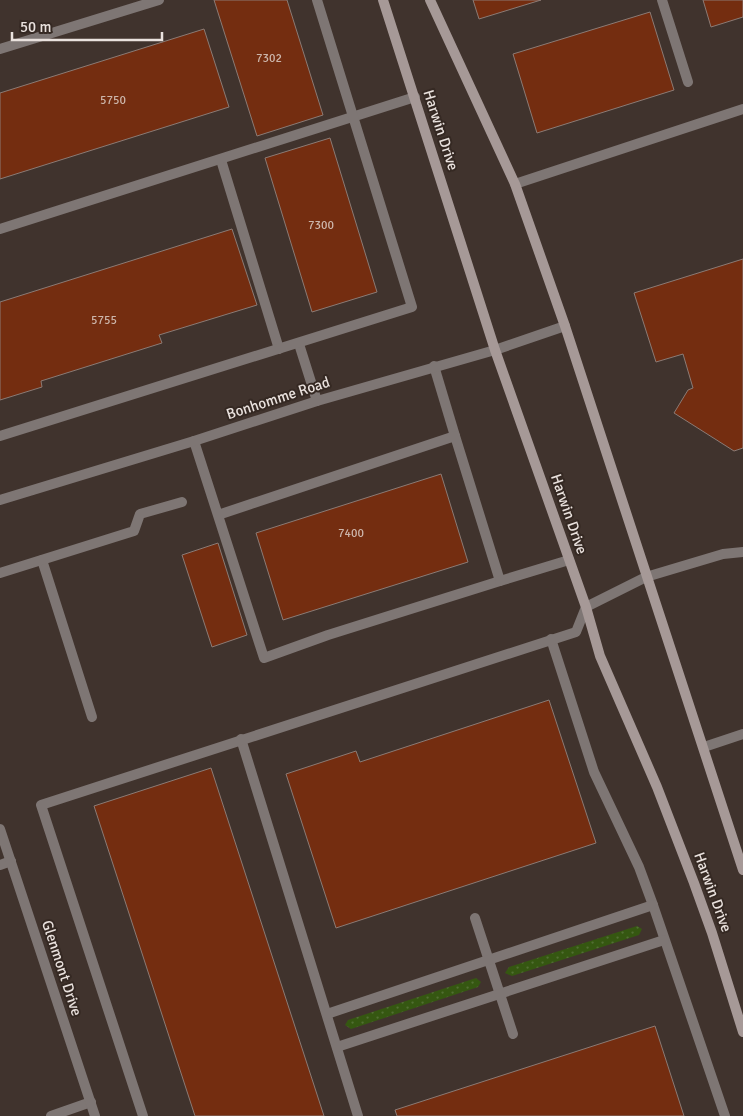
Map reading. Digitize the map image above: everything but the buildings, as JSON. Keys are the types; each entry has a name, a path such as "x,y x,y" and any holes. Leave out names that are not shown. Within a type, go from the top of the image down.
{"main road":[{"name":"Harwin Drive","path":"383,0 495,350 586,607 600,656 658,787 712,933 743,1032"},
{"path":"430,0 515,184 565,326 743,870"}],"street":[{"path":"0,49 158,0"},
{"path":"0,436 299,344 412,307 317,0"},
{"path":"662,0 688,82"},
{"path":"0,229 415,97"},
{"path":"515,184 743,109"},
{"path":"221,160 279,350"},
{"name":"Bonhomme Road","path":"0,500 194,441 317,401 495,350 565,326"},
{"path":"299,344 317,401"},
{"path":"434,366 500,581"},
{"path":"218,515 455,436"},
{"path":"194,441 264,658 328,635 569,560"},
{"path":"0,572 134,531 140,514 182,502"},
{"path":"143,1116 41,804 576,632 586,607 646,578 723,554 743,552"},
{"path":"42,560 92,718"},
{"path":"551,639 594,772 639,866 664,940 680,980 725,1116"},
{"path":"704,747 743,734"},
{"path":"241,739 358,1116"},
{"name":"Glenmont Drive","path":"0,829 96,1116"},
{"path":"0,865 11,861"},
{"path":"327,1014 653,905"},
{"path":"475,918 514,1034"},
{"path":"337,1047 664,940"},
{"path":"51,1116 91,1102"}],"green space":[{"path":"637,926 642,929 639,935 512,976 505,973 509,967"},
{"path":"476,978 481,982 478,987 351,1029 345,1025 348,1020"}]}
